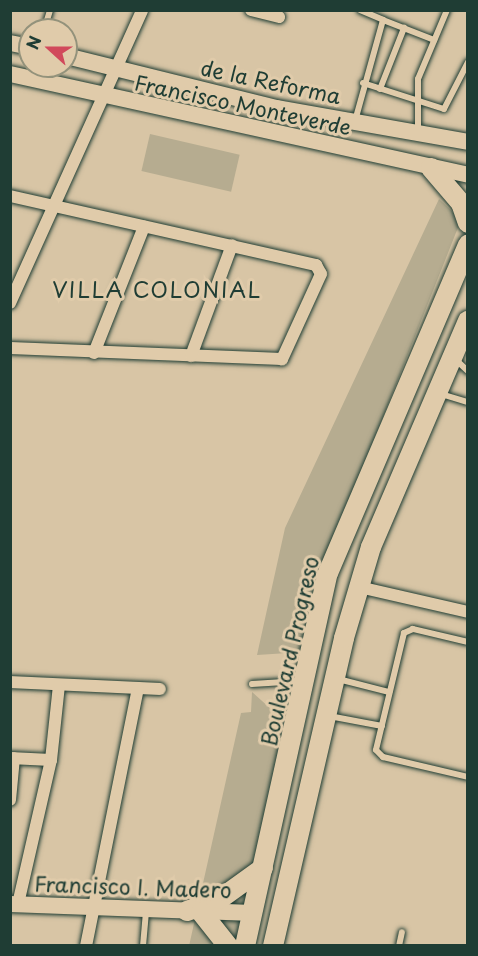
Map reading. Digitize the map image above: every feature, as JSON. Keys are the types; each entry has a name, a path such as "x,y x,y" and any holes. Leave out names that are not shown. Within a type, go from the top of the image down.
{"main road":[{"path":"431,168 460,202 468,223"},
{"name":"Boulevard Progreso","path":"245,945 303,680 340,539 468,245"},
{"path":"271,945 334,678 359,587 435,392 459,347 468,321"},
{"path":"228,945 194,911 228,895 263,868"},
{"path":"271,945 253,912 284,891"}],"street":[{"path":"10,303 17,273 53,206 142,10"},
{"path":"251,10 279,17"},
{"name":"de la Reforma","path":"78,59 354,122 468,142"},
{"name":"Francisco Monteverde","path":"10,74 468,175"},
{"path":"10,196 232,245 320,268 286,357 94,353 10,348"},
{"path":"94,353 144,227"},
{"path":"191,356 232,245"},
{"path":"359,587 468,612"},
{"path":"10,682 160,689"},
{"path":"14,904 51,760 59,685"},
{"path":"86,945 138,688"},
{"path":"10,800 12,758 51,760"},
{"name":"Francisco I. Madero","path":"14,904 253,912"}],"lane":[{"path":"360,10 434,40"},
{"path":"418,133 418,79 447,10"},
{"path":"354,122 363,82 383,20"},
{"path":"380,88 404,28"},
{"path":"363,82 418,102 445,108 468,62"},
{"path":"459,347 468,371"},
{"path":"435,392 468,402"},
{"path":"468,642 406,630 389,692 379,756 468,777"},
{"path":"334,678 389,692"},
{"path":"252,684 303,680"},
{"path":"326,715 382,726"},
{"path":"143,945 146,910"},
{"path":"399,945 402,932"}],"shaded area":[{"path":"150,134 240,155 231,192 141,171"},
{"path":"439,199 461,220 349,503 303,652 257,655 285,528"},
{"path":"252,692 292,728 242,945 189,946 241,713 251,712"}],"district":[{"name":"VILLA COLONIAL","path":"157,289"}]}
